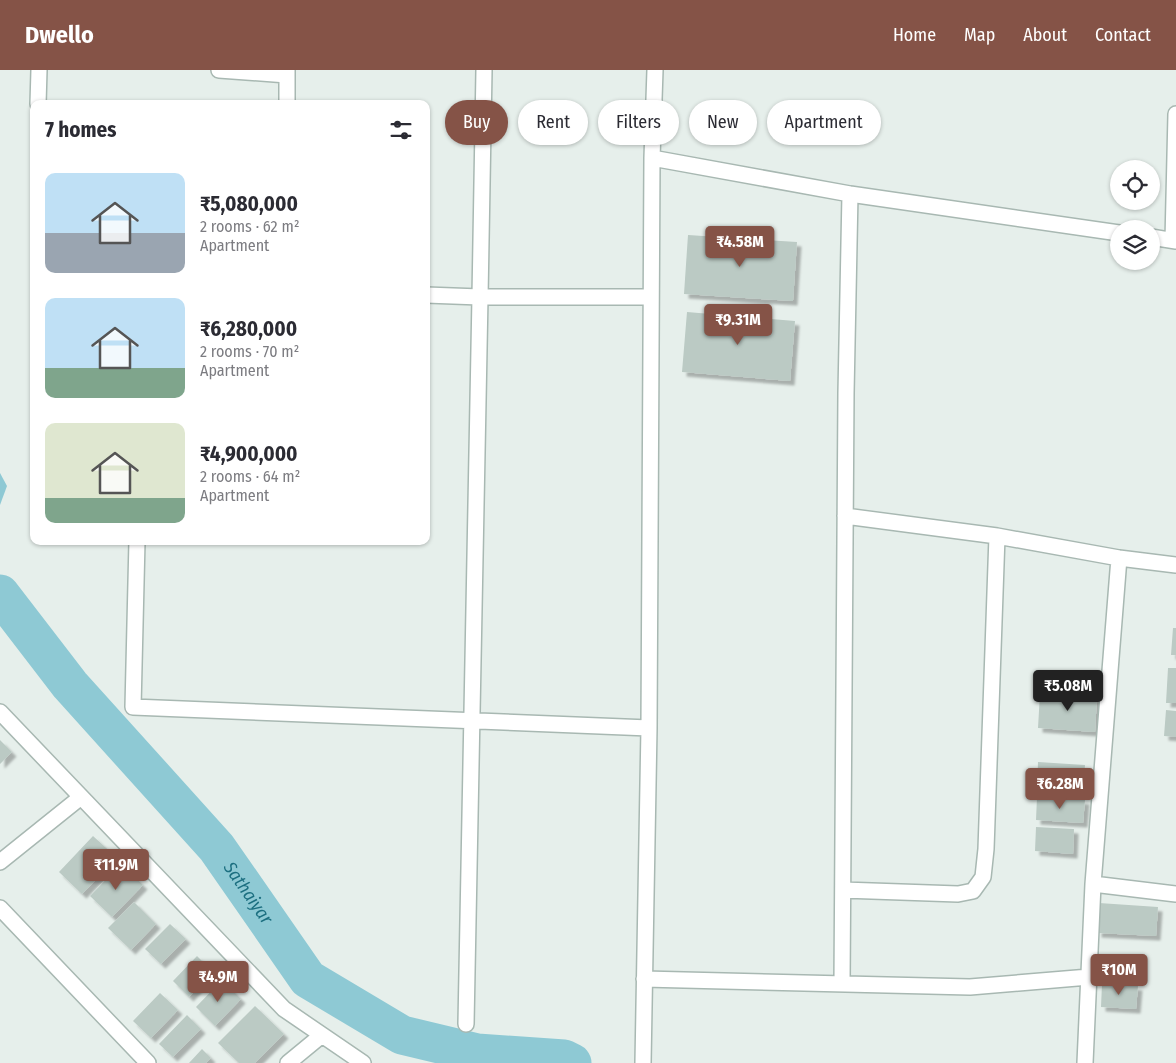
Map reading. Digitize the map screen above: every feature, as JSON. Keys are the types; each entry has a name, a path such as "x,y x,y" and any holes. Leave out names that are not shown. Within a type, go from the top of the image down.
{"street":[{"path":"38,100 39,70"},
{"path":"219,70 287,72 287,100"},
{"path":"466,1024 470,720 484,70"},
{"path":"643,1063 649,728 652,158 655,70"},
{"path":"1160,239 1174,241 1176,114"},
{"path":"652,158 850,194 1110,232"},
{"path":"842,984 845,516 850,194"},
{"path":"430,295 651,297"},
{"path":"845,516 997,536 1119,558 1176,565"},
{"path":"843,890 958,894 974,890 983,877 986,850 997,536"},
{"path":"137,545 133,707 649,728"},
{"path":"1085,1063 1093,884 1119,558"},
{"path":"0,712 284,1009 363,1063"},
{"path":"0,862 81,797"},
{"path":"1093,884 1176,894"},
{"path":"0,908 148,1063"},
{"path":"644,979 970,987 1089,977"},
{"path":"288,1063 322,1035"}],"water":[{"path":"0,473 7,486 0,505"}],"building":[{"path":"688,235 797,242 793,301 684,294"},
{"path":"687,312 795,321 790,381 682,372"},
{"path":"1173,628 1176,628 1176,655 1171,655"},
{"path":"1168,668 1176,668 1176,703 1166,703"},
{"path":"1040,693 1097,697 1095,732 1038,728"},
{"path":"1166,710 1176,711 1176,737 1164,736"},
{"path":"0,740 12,752 0,764"},
{"path":"1038,762 1085,765 1083,793 1037,791"},
{"path":"1037,797 1085,800 1083,823 1036,820"},
{"path":"1036,827 1074,829 1073,854 1035,851"},
{"path":"93,836 117,858 82,894 59,872"},
{"path":"121,864 143,885 112,917 90,896"},
{"path":"134,902 156,924 131,950 108,928"},
{"path":"1099,903 1158,907 1156,936 1097,933"},
{"path":"170,924 186,939 161,964 145,949"},
{"path":"197,956 213,972 189,997 173,981"},
{"path":"222,980 241,999 215,1026 196,1007"},
{"path":"1102,984 1138,986 1136,1009 1101,1007"},
{"path":"160,993 178,1010 151,1038 133,1021"},
{"path":"255,1006 284,1034 255,1063 239,1063 218,1043"},
{"path":"187,1015 201,1029 173,1057 159,1044"},
{"path":"202,1049 211,1058 206,1063 189,1063"}],"waterway":[{"name":"Sathaiyar","path":"0,594 70,685 217,848 308,979 402,1035 477,1053 564,1059 572,1063"}]}
